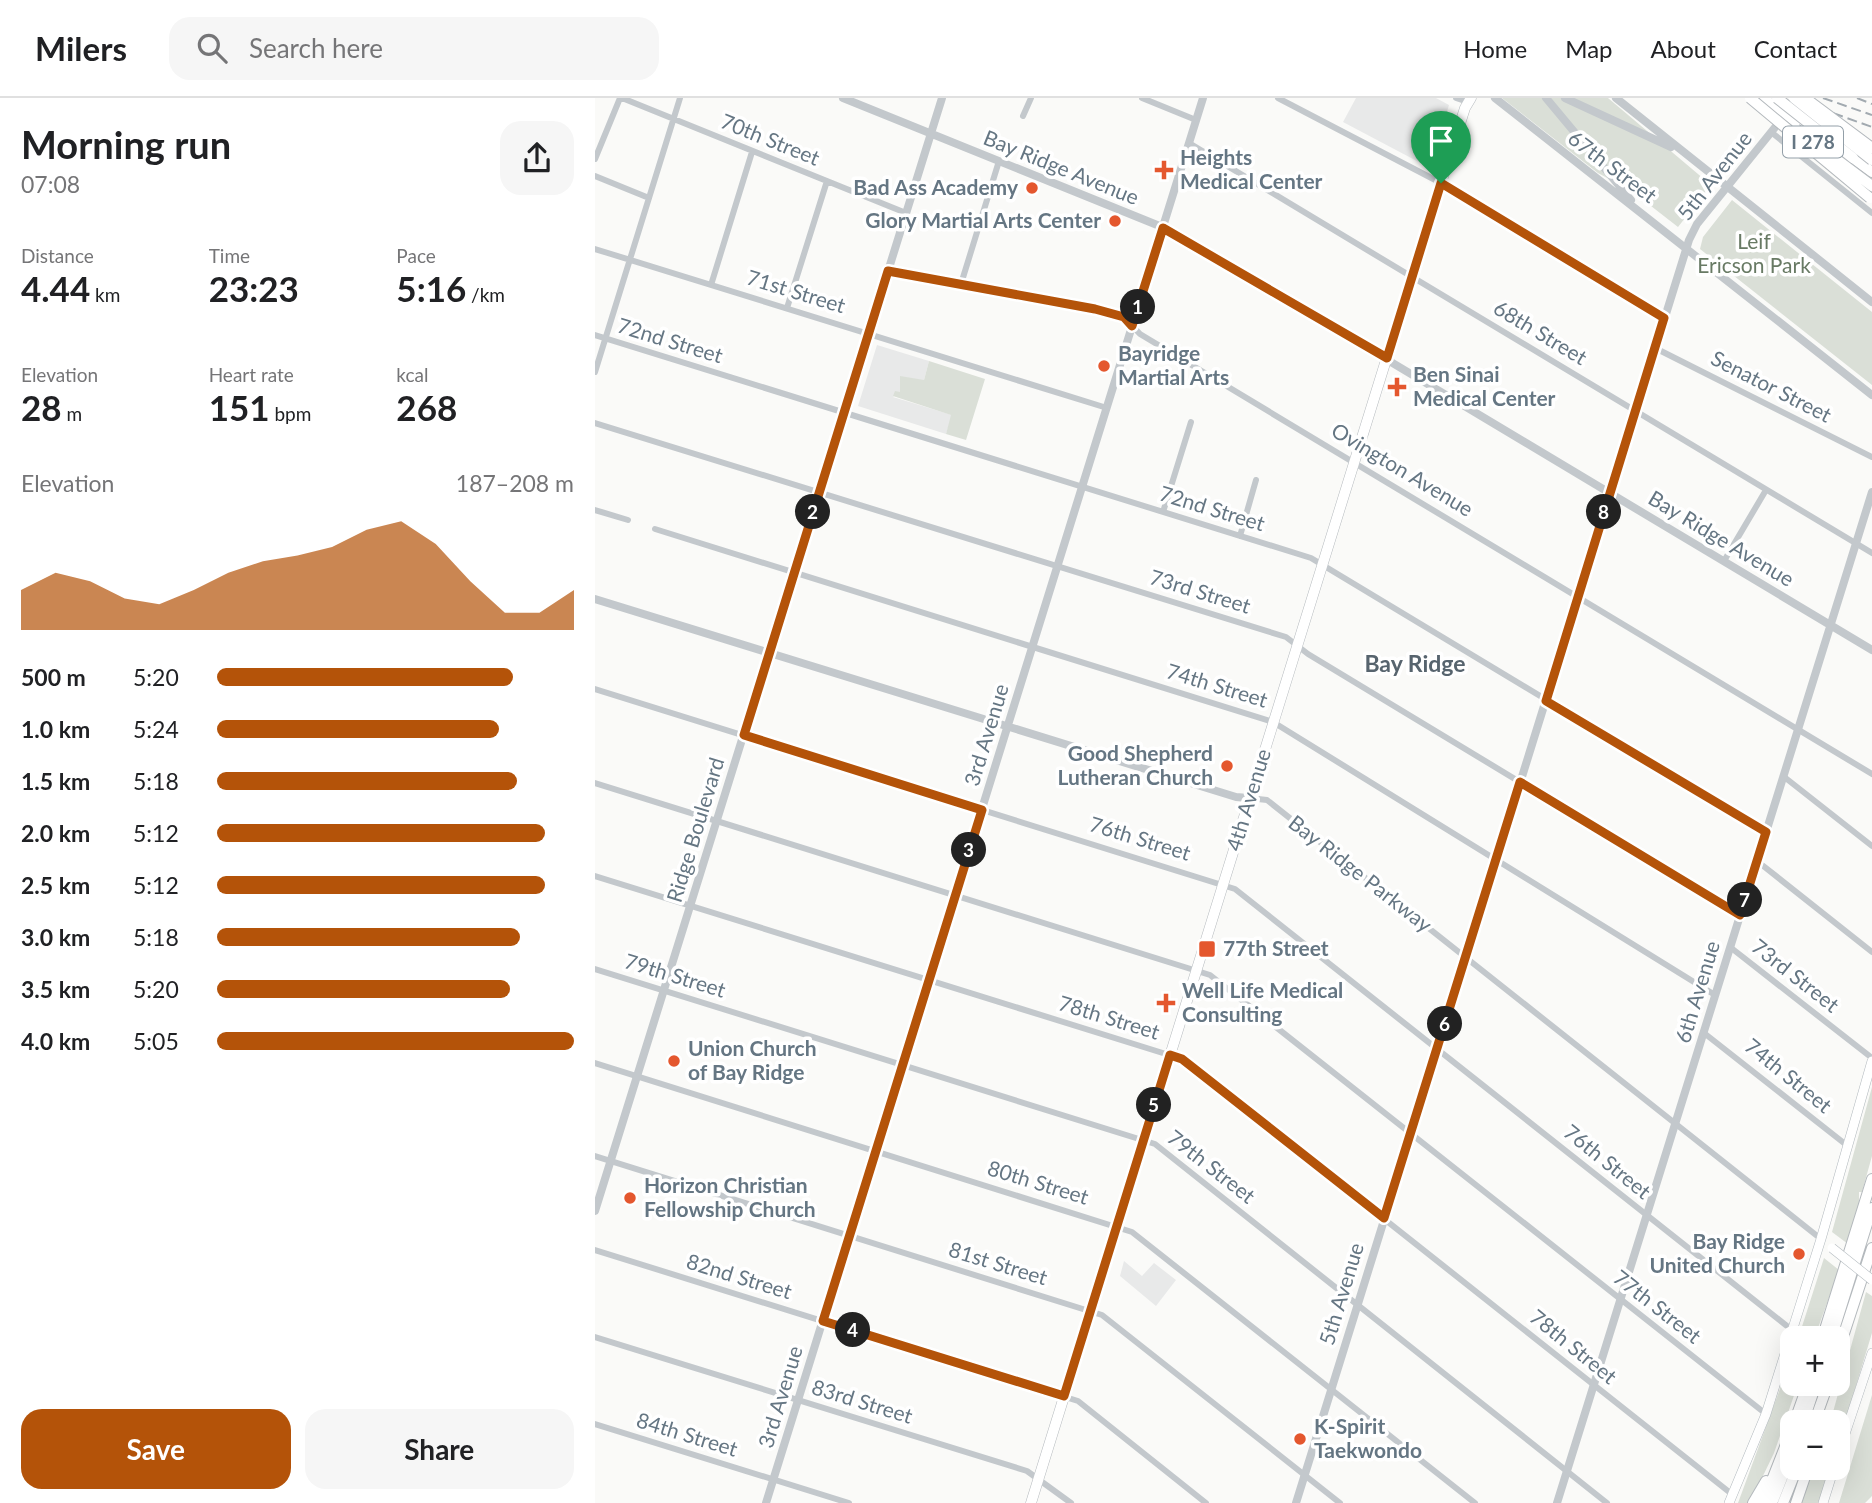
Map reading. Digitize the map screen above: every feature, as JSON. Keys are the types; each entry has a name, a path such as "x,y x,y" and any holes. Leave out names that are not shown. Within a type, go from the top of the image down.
{"highway":[{"name":"I 278","path":"1753,98 1872,186"},
{"path":"1753,98 1872,200"},
{"name":"I 278","path":"1777,98 1872,172"},
{"name":"I 278","path":"1794,98 1872,160"},
{"path":"1805,98 1872,148"},
{"path":"1826,1326 1872,1179"},
{"path":"1835,1326 1872,1208"},
{"path":"1846,1326 1872,1248"},
{"path":"1753,1503 1780,1463"},
{"path":"1763,1503 1780,1468"},
{"path":"1772,1503 1780,1478"},
{"path":"1783,1503 1792,1480"},
{"path":"1796,1503 1804,1480"}],"main road":[{"path":"1764,98 1848,164"},
{"path":"1788,98 1858,152"},
{"name":"4th Avenue","path":"1031,1503 1441,183 1470,100"},
{"path":"1794,1326 1849,1147 1872,1060"},
{"name":"Bay Ridge Parkway","path":"1821,1239 1872,1280"},
{"path":"1850,1419 1872,1353"},
{"path":"1731,1499 1766,1414 1780,1370"},
{"path":"1823,1503 1830,1480"}],"street":[{"name":"70th Street","path":"621,98 906,213"},
{"path":"595,159 621,98"},
{"path":"595,372 680,98"},
{"name":"Bay Ridge Avenue","path":"843,98 1163,228 1387,358 1872,650"},
{"name":"Ridge Boulevard","path":"595,1211 942,98"},
{"path":"1023,116 1031,98"},
{"path":"1142,98 1196,120"},
{"name":"3rd Avenue","path":"766,1503 1203,98"},
{"path":"1278,98 1441,183 1664,318"},
{"path":"1456,98 1470,100"},
{"name":"67th Street","path":"1495,98 1635,205 1872,395"},
{"path":"1546,98 1635,205"},
{"path":"1565,98 1679,151"},
{"path":"1616,98 1679,151 1872,302"},
{"name":"5th Avenue","path":"1296,1503 1686,247 1695,227 1782,118"},
{"path":"1771,132 1872,213"},
{"name":"68th Street","path":"1189,143 1872,553"},
{"path":"711,285 752,152"},
{"path":"961,285 999,162"},
{"path":"595,177 649,198"},
{"path":"787,308 827,181"},
{"name":"71st Street","path":"595,248 1107,408"},
{"name":"Ovington Avenue","path":"888,271 1095,309 1124,317 1140,334 1872,774"},
{"name":"72nd Street","path":"595,335 1311,558 1766,832"},
{"name":"Senator Street","path":"1655,348 1872,457"},
{"path":"1163,512 1191,422"},
{"name":"73rd Street","path":"595,423 1286,637 1740,915"},
{"path":"1240,536 1257,480"},
{"path":"1724,561 1766,490"},
{"name":"6th Avenue","path":"1557,1503 1872,492"},
{"path":"595,510 628,520"},
{"name":"74th Street","path":"655,529 1273,722 1715,995"},
{"name":"Bay Ridge Parkway","path":"595,598 1236,797 1267,800 1821,1239"},
{"name":"76th Street","path":"595,689 1223,883 1438,1048 1788,1326"},
{"path":"1783,776 1872,846"},
{"name":"77th Street","path":"595,783 1210,975 1766,1414"},
{"path":"1757,862 1872,952"},
{"name":"78th Street","path":"595,876 1182,1059 1594,1386 1731,1499"},
{"name":"73rd Street","path":"1730,947 1872,1060"},
{"name":"79th Street","path":"595,969 1155,1144 1607,1503"},
{"name":"74th Street","path":"1704,1033 1849,1147"},
{"name":"80th Street","path":"595,1063 1132,1232 1475,1503"},
{"name":"81st Street","path":"595,1156 1102,1315 1340,1503"},
{"name":"82nd Street","path":"595,1250 1078,1401 1206,1503"},
{"name":"83rd Street","path":"595,1337 1027,1471 1071,1503"},
{"name":"84th Street","path":"595,1424 849,1503"}],"shaded area":[{"path":"1356,98 1436,98 1449,105 1430,168 1343,122"},
{"path":"877,345 929,361 924,380 902,381 900,392 893,397 952,415 946,434 858,406"},
{"path":"1124,1261 1142,1276 1154,1263 1176,1280 1156,1306 1120,1276"}],"green space":[{"name":"Leif Ericson Park","path":"1502,98 1608,98 1711,185 1678,227 1633,192 1598,173"},
{"name":"Leif Ericson Park","path":"1732,200 1872,312 1872,385 1700,249 1703,237"},
{"path":"929,361 985,379 966,440 946,434 951,415 893,396 895,391 900,392 900,376 924,380"},
{"path":"1872,1087 1872,1156 1862,1192 1859,1192 1859,1204 1848,1244 1832,1232"},
{"path":"1824,1258 1839,1270 1819,1326 1802,1326"},
{"path":"1866,1292 1872,1296 1872,1333 1849,1410 1834,1410 1837,1396 1850,1396 1850,1350"},
{"path":"1780,1389 1780,1396 1794,1396 1789,1410 1780,1410 1780,1436 1774,1453 1750,1503 1738,1503"},
{"path":"1872,1395 1872,1496 1865,1503 1839,1503 1846,1480 1850,1480 1850,1467"},
{"path":"1808,1480 1826,1480 1819,1503 1799,1503"}],"railway":[{"path":"1791,98 1872,127"},
{"path":"1823,98 1872,115"},
{"path":"1857,98 1872,104"}],"place":[{"name":"Heights Medical Center","path":"1164,170"},
{"name":"Bad Ass Academy","path":"1032,188"},
{"name":"Glory Martial Arts Center","path":"1115,221"},
{"name":"Bayridge Martial Arts","path":"1104,366"},
{"name":"Ben Sinai Medical Center","path":"1397,387"},
{"name":"Good Shepherd Lutheran Church","path":"1227,766"},
{"name":"77th Street","path":"1207,949"},
{"name":"Well Life Medical Consulting","path":"1166,1003"},
{"name":"Union Church of Bay Ridge","path":"674,1061"},
{"name":"Horizon Christian Fellowship Church","path":"630,1198"},
{"name":"Bay Ridge United Church","path":"1799,1254"},
{"name":"K-Spirit Taekwondo","path":"1300,1439"}],"district":[{"name":"Bay Ridge","path":"1415,664"}],"route":[{"path":"1441,183 1664,318 1546,701 1766,832 1740,915 1520,782 1384,1218 1182,1059 1170,1055 1064,1396 823,1321 982,810 744,735 888,271 1095,309 1124,317 1132,326 1163,228 1173,230 1387,358 1441,183"}]}
